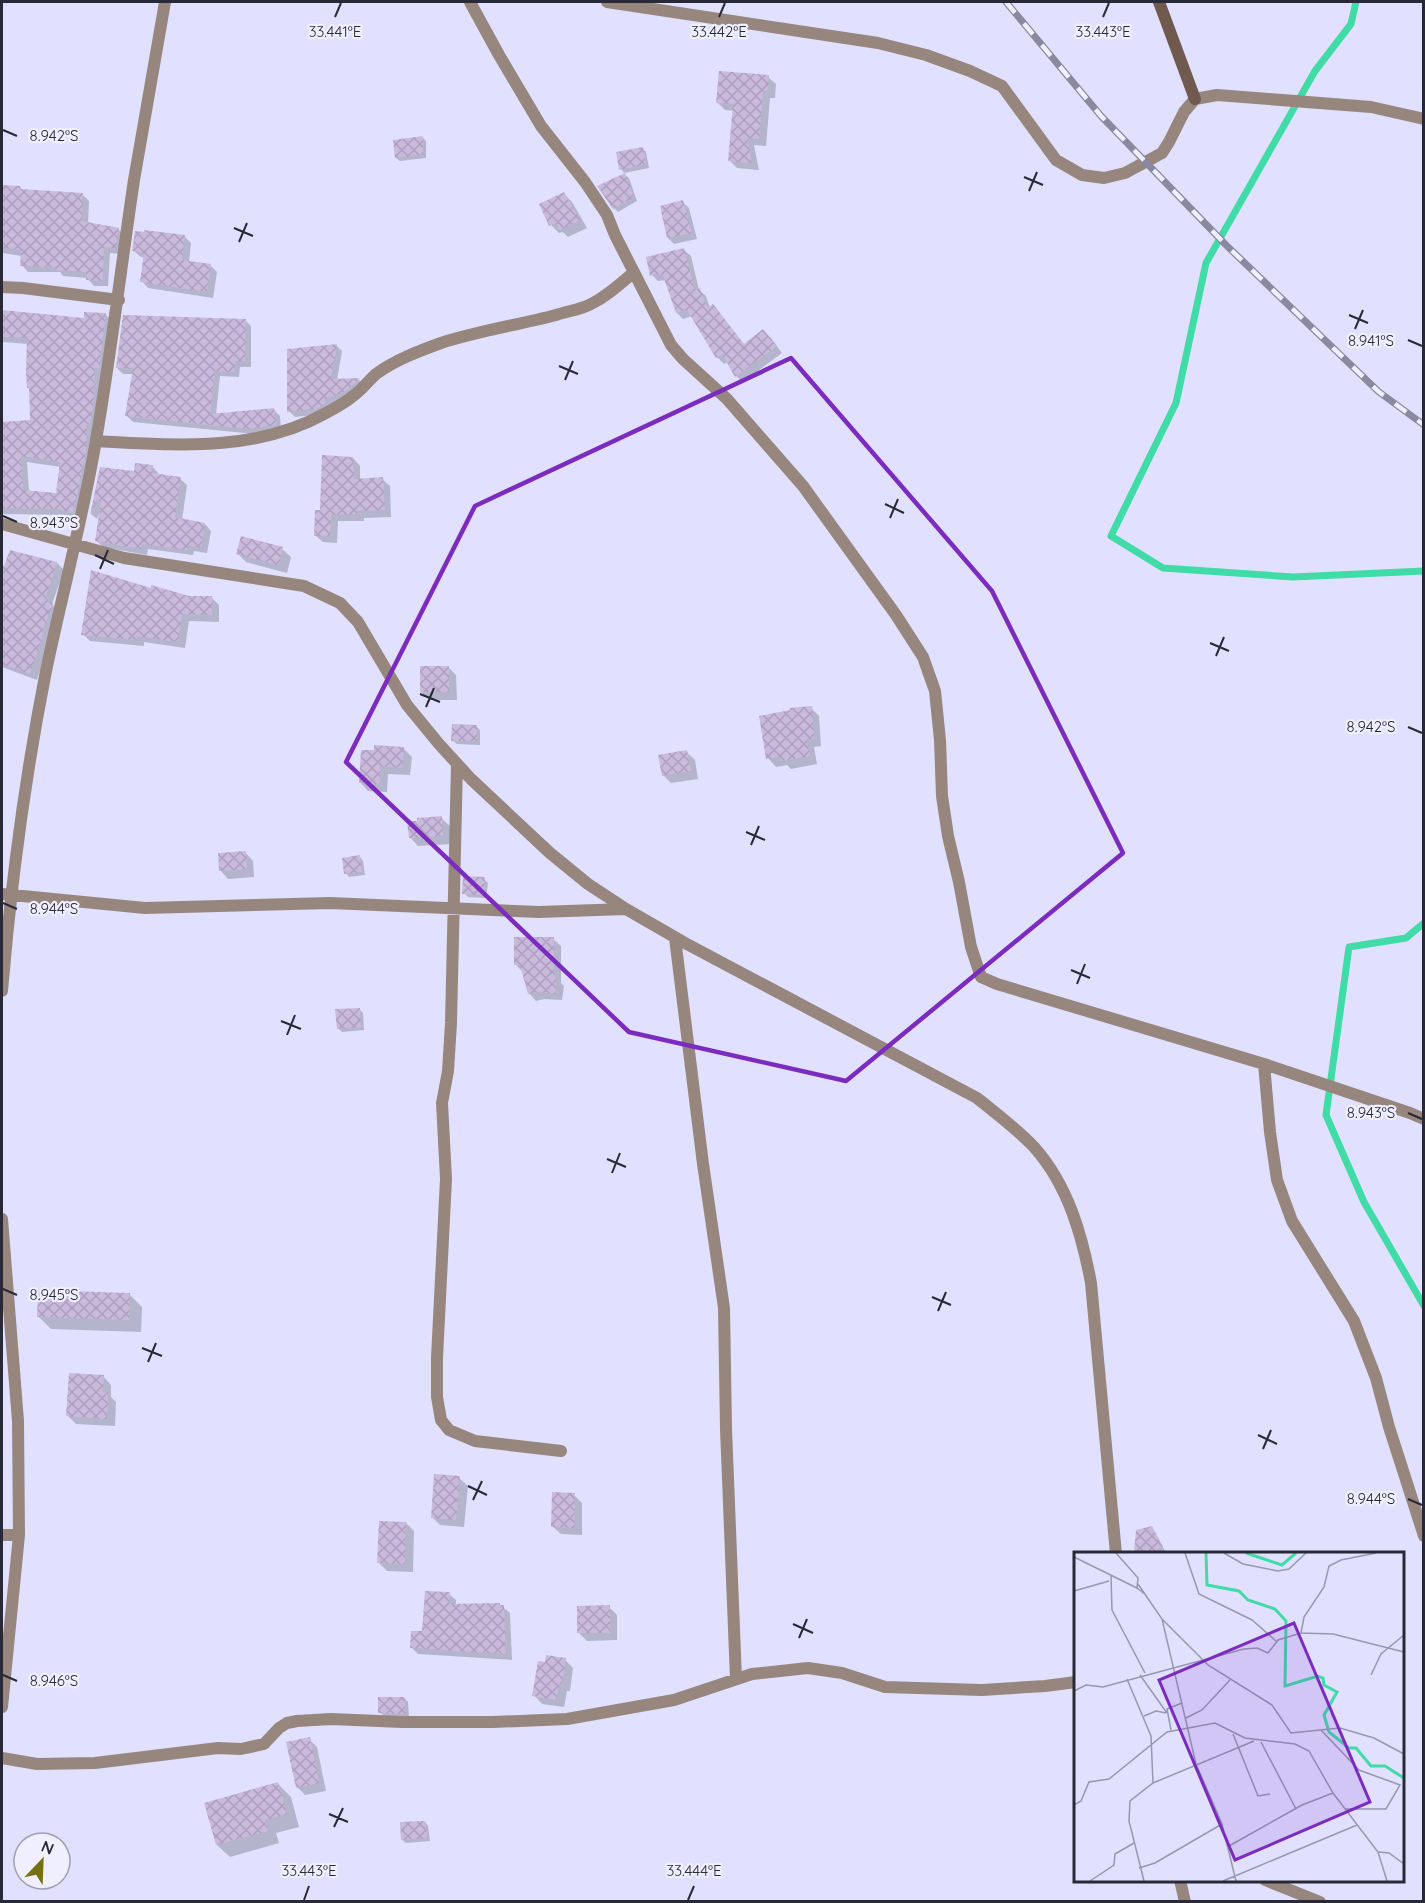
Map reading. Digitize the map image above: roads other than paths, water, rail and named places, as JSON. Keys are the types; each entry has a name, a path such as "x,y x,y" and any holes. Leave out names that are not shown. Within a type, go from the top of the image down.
{"street":[{"path":"2,991 6,894 47,670 96,441 119,300 134,182 165,2"},
{"path":"470,2 541,126 607,215 671,345 727,399 803,486 896,615 923,657 934,691 940,740 942,796 948,836 971,948 981,977 997,984 1264,1064 1424,1119"},
{"path":"607,2 878,43 926,55 970,70 1002,86 1056,160 1082,175 1104,178 1125,173 1162,153 1184,112 1195,99 1217,95 1371,107 1424,119"},
{"path":"1159,2 1195,99"},
{"path":"96,441 172,445 216,443 273,436 302,426 328,412 352,397 376,375 396,362 420,351 444,342 589,305 609,293 634,272"},
{"path":"2,287 119,300"},
{"path":"2,524 124,558 304,586 340,603 358,622 407,705 457,764 550,853 588,884 675,938 978,1098 1035,1148 1054,1175 1072,1210 1083,1242 1091,1283 1116,1552"},
{"path":"457,764 451,1023 442,1103 446,1179 437,1397 441,1420 449,1430 475,1441 561,1451"},
{"path":"6,894 145,908 330,903 539,912 626,909"},
{"path":"675,938 704,1176 724,1308 726,1429 736,1679"},
{"path":"1264,1064 1277,1180 1292,1221 1354,1321 1377,1378 1396,1449 1424,1536"},
{"path":"2,1219 18,1421 19,1535 2,1707"},
{"path":"2,1535 19,1535"},
{"path":"2,1758 37,1764 95,1763 218,1748 241,1749 264,1744 286,1723 297,1721 330,1719 493,1722 567,1719 674,1700 752,1674 808,1668 843,1673 885,1688 982,1690 1074,1682"},
{"path":"1180,1882 1185,1902"},
{"path":"1268,1882 1320,1902"}],"waterway":[{"path":"1356,2 1351,24 1315,71 1206,263 1176,403 1111,536 1163,568 1293,577 1424,571"},
{"path":"1424,923 1406,938 1349,947 1326,1115 1364,1202 1424,1306"}],"railway":[{"path":"1006,2 1101,116 1227,246 1379,392 1424,425"}]}
